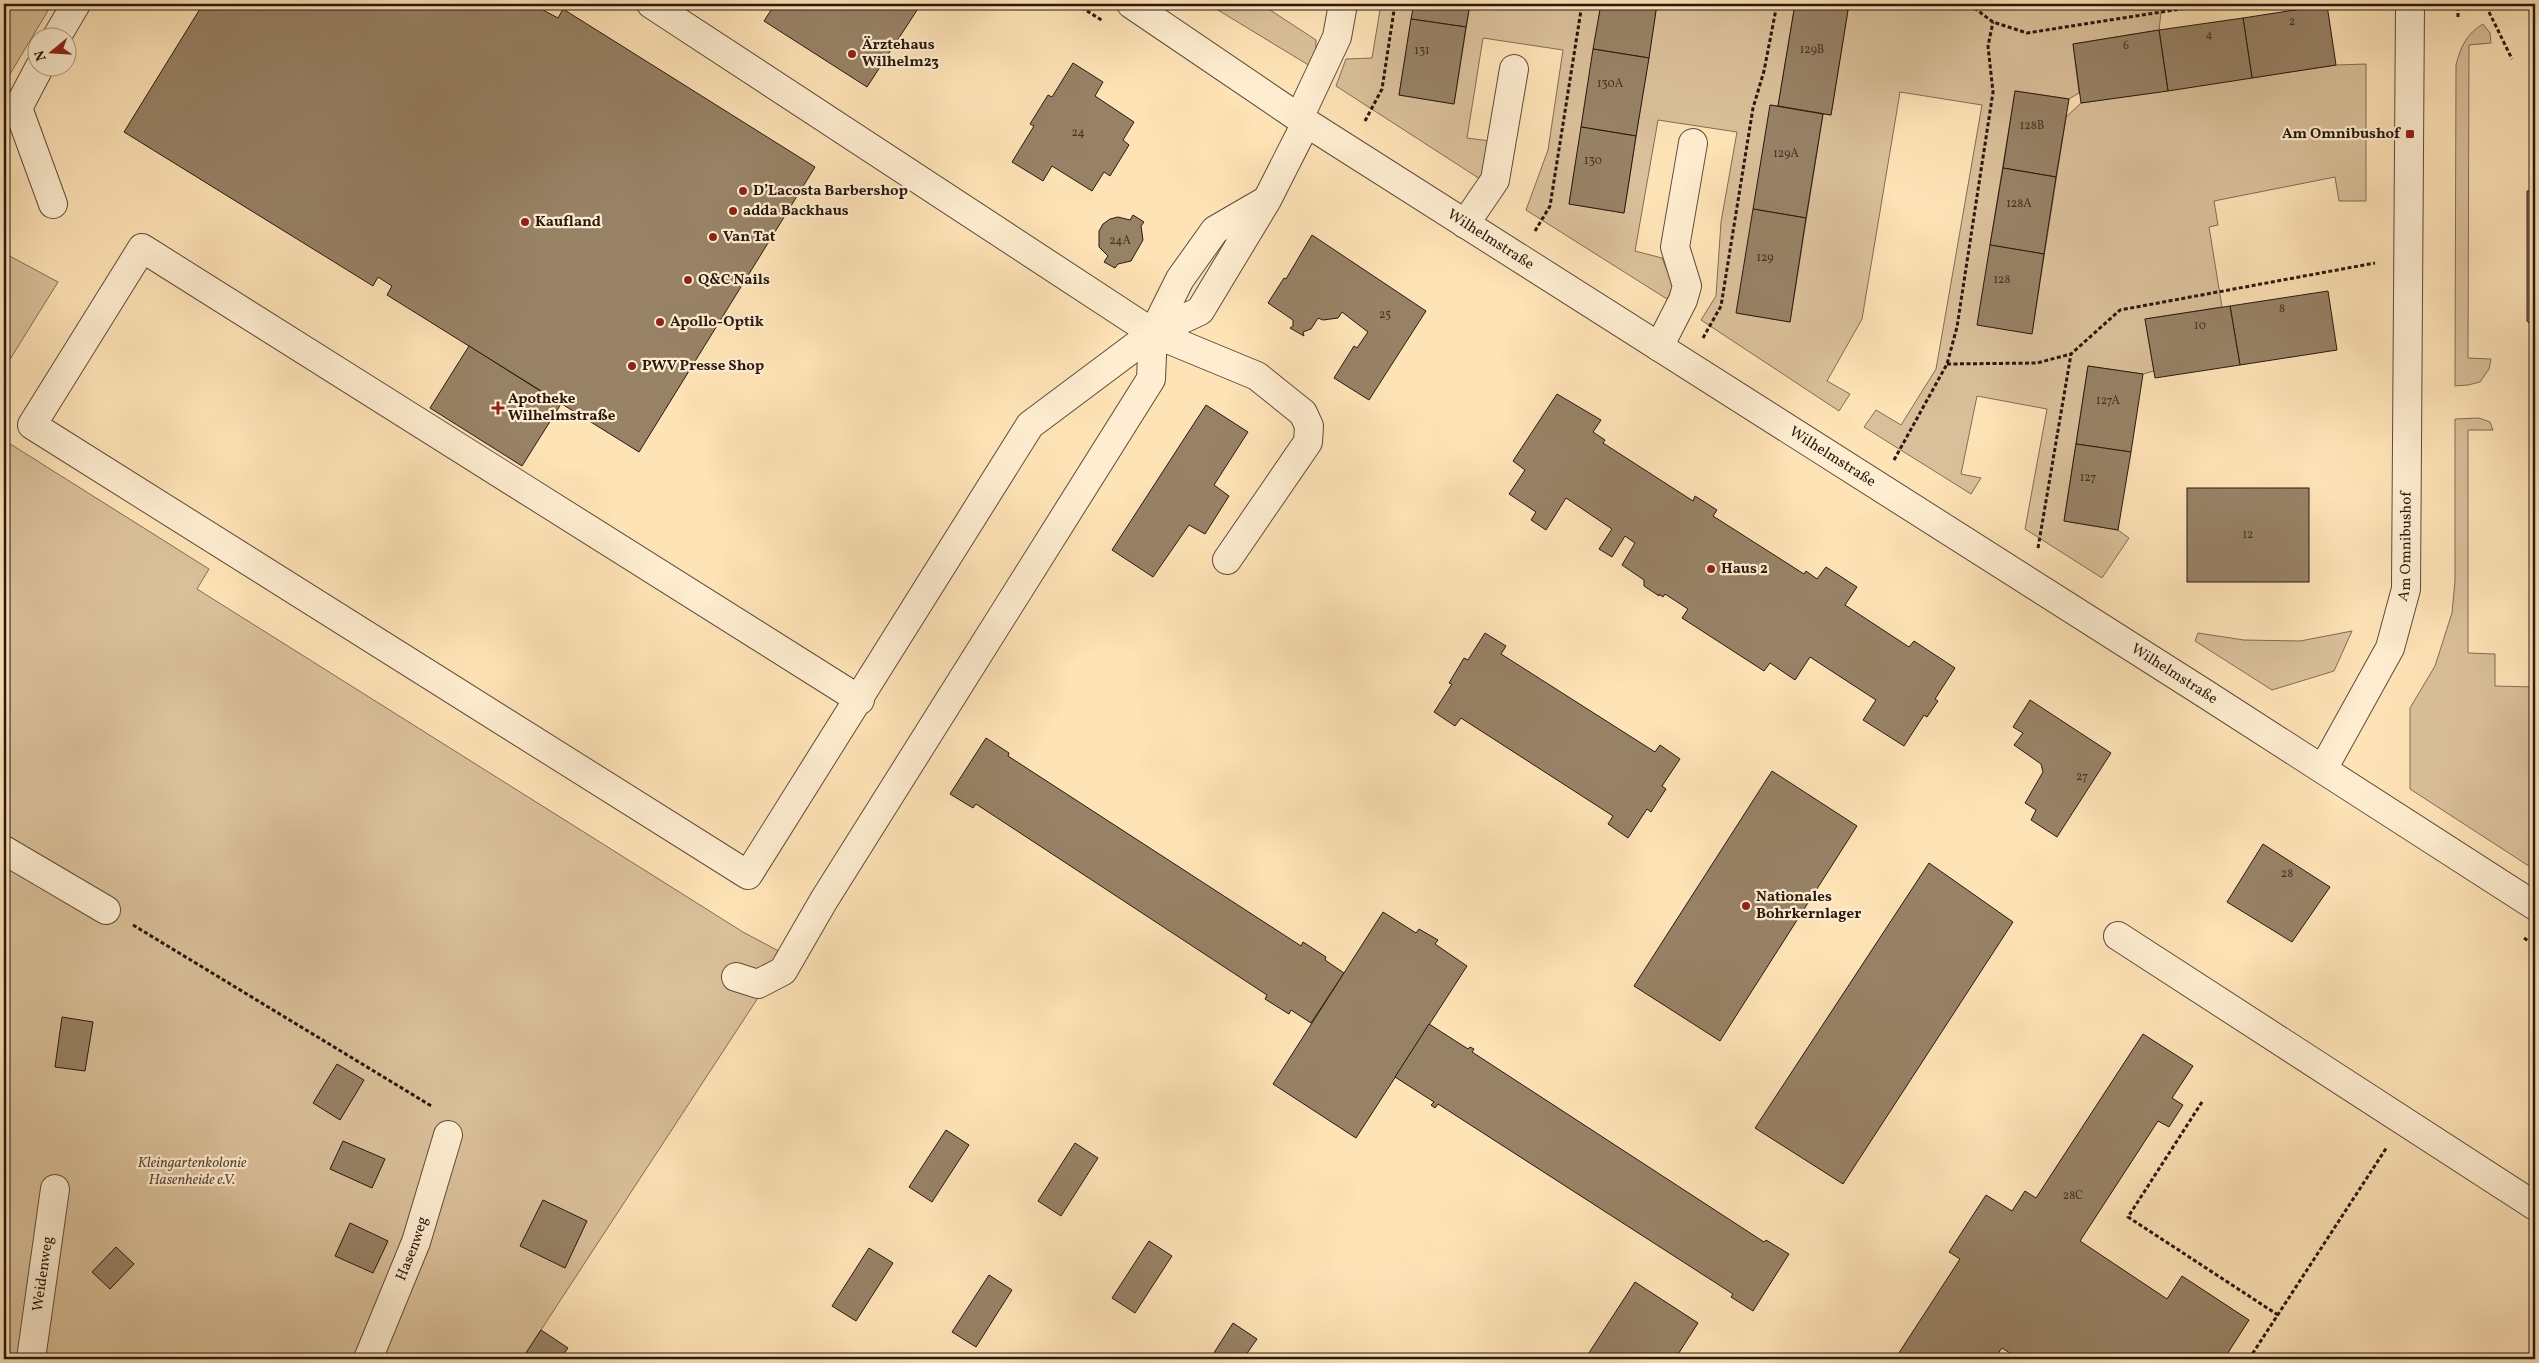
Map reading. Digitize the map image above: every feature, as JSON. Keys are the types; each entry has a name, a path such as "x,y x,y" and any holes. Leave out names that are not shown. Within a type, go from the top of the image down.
{"street":[{"path":"62,28 76,4"},
{"path":"651,4 1153,332 1257,376 1303,413 1310,426 1308,442 1227,560"},
{"name":"Wilhelmstraße","path":"1131,4 1302,121 2323,769 2535,906"},
{"path":"860,700 142,248 32,424 748,875 860,700 1030,425 1153,332 1200,311 1267,200 1337,37 1343,4"},
{"name":"Am Omnibushof","path":"2323,769 2390,648 2406,589 2410,4"},
{"path":"1465,224 1495,180 1514,69"},
{"path":"34,78 18,108 53,204"},
{"path":"1659,347 1687,286 1676,247 1693,143"},
{"path":"736,978 758,984 783,971 824,900 1151,379 1153,332"},
{"path":"4,850 106,910"},
{"path":"2118,936 2535,1206"},
{"name":"Hasenweg","path":"368,1359 416,1242 448,1135"},
{"name":"Weidenweg","path":"31,1359 55,1189"}],"path":[{"path":"1365,122 1382,89 1395,4"},
{"path":"1535,231 1550,206 1582,4"},
{"path":"1703,339 1721,306 1753,108 1764,71 1777,4"},
{"path":"1969,4 1993,22 2027,33 2213,4"},
{"path":"2458,4 2458,17"},
{"path":"2488,12 2512,59"},
{"path":"1893,461 1947,364 1957,327 1993,92 1988,46 1993,22"},
{"path":"1947,364 2037,363 2071,354 2120,310 2375,263"},
{"path":"2037,554 2071,354"},
{"path":"106,910 316,1034 447,1116 448,1135"},
{"path":"2202,1102 2128,1217 2278,1315"},
{"path":"2249,1359 2404,1121"}],"green space":[{"path":"4,4 52,4 38,28 28,28 28,44 4,84"},
{"path":"1208,4 1261,4 1316,40 1315,69"},
{"path":"1381,4 1414,4 1399,95 1454,104 1470,4 1601,4 1569,204 1624,213 1657,4 1795,4 1778,106 1771,105 1737,313 1790,322 1823,114 1831,115 1849,4 2162,4 2159,30 2073,44 2079,93 2069,99 2015,91 1990,245 2032,333 2066,117 2081,103 2336,65 2366,64 2366,201 2339,201 2335,177 2214,201 2218,225 2209,227 2222,307 2145,319 2154,371 2143,374 2088,366 2064,521 2118,530 2129,538 2102,578 2025,529 2047,409 1977,396 1961,474 1981,478 1971,494 1864,427 1876,410 1901,425 1936,369 1982,105 1900,92 1862,319 1827,381 1850,394 1839,411 1701,320 1716,296 1721,222 1737,132 1658,120 1635,251 1662,258 1674,287 1667,299 1526,210 1548,150 1563,50 1483,38 1467,138 1490,141 1485,171 1480,179 1336,86 1346,59 1372,58"},
{"path":"2483,24 2490,33 2491,43 2469,45 2468,358 2491,359 2489,369 2480,382 2455,386 2456,65 2468,36"},
{"path":"4,253 58,282 4,369"},
{"path":"2479,418 2490,422 2493,430 2468,430 2468,653 2495,654 2495,686 2535,687 2535,870 2410,789 2410,708 2435,666 2452,613 2455,581 2455,419"},
{"name":"Kleingartenkolonie Hasenheide e.V.","path":"4,440 209,569 197,589 743,932 786,955 522,1359 4,1359"},
{"path":"2352,631 2334,671 2272,690 2195,641 2198,633 2244,640 2300,641"}],"building":[{"name":"Kaufland","path":"203,4 547,4 543,10 558,18 563,9 815,167 639,452 387,295 392,286 378,277 373,286 124,132"},
{"name":"Ärztehaus Wilhelm23","path":"775,4 921,4 867,87 764,21"},
{"path":"1414,4 1470,4 1466,27 1411,19"},
{"path":"1601,4 1657,4 1649,58 1593,49"},
{"path":"1795,4 1812,4 1848,10 1831,115 1778,106"},
{"path":"1812,4 1849,4 1848,10"},
{"path":"2327,5 2336,65 2252,78 2243,18"},
{"path":"2243,18 2252,78 2168,91 2159,30"},
{"path":"1411,19 1466,27 1454,104 1399,95"},
{"path":"2159,30 2168,91 2081,103 2073,44"},
{"path":"1593,49 1649,58 1636,136 1581,127"},
{"path":"1073,63 1103,82 1095,96 1134,122 1123,140 1129,145 1110,176 1104,172 1092,191 1052,166 1043,181 1012,162 1034,126 1030,124 1048,95 1052,97"},
{"path":"2015,91 2069,99 2056,177 2003,168"},
{"path":"1770,105 1823,114 1806,218 1753,209"},
{"path":"1581,127 1636,136 1624,213 1569,204"},
{"path":"2003,168 2056,177 2044,254 1990,245"},
{"path":"2527,191 2535,191 2535,329 2527,321"},
{"path":"1753,209 1806,218 1790,322 1736,313"},
{"path":"1133,215 1144,222 1141,226 1143,240 1131,261 1118,264 1115,268 1104,262 1108,256 1099,247 1099,231 1103,224 1110,219 1118,217 1130,220"},
{"path":"1312,235 1426,311 1369,400 1334,378 1354,346 1357,348 1368,332 1342,312 1338,318 1323,320 1318,318 1311,329 1303,332 1304,336 1290,328 1293,326 1293,320 1268,303 1284,278 1286,279"},
{"path":"1990,245 2044,254 2032,334 1977,325"},
{"path":"2328,291 2337,350 2240,365 2230,306"},
{"path":"2230,306 2240,365 2155,378 2145,319"},
{"path":"469,346 561,404 522,466 430,408"},
{"path":"2088,366 2143,374 2131,452 2076,444"},
{"name":"Haus 2","path":"1557,394 1601,420 1593,432 1605,440 1603,443 1693,501 1695,496 1717,510 1713,516 1804,574 1806,571 1817,579 1826,567 1857,587 1845,605 1909,647 1914,641 1955,668 1935,699 1938,701 1927,717 1924,715 1904,746 1863,720 1876,700 1810,657 1795,680 1770,663 1764,671 1682,618 1688,609 1665,594 1663,597 1659,594 1659,596 1644,586 1644,580 1622,565 1635,543 1625,536 1612,557 1599,549 1612,529 1566,498 1546,530 1531,520 1536,512 1509,494 1525,470 1513,461"},
{"path":"1206,405 1248,432 1214,485 1229,496 1205,534 1189,525 1153,577 1112,550"},
{"path":"2076,444 2131,452 2118,530 2064,521"},
{"path":"2187,488 2309,488 2309,582 2187,582"},
{"path":"1485,633 1506,646 1501,654 1655,752 1660,745 1680,759 1662,786 1666,789 1651,812 1647,809 1628,838 1608,824 1613,816 1461,718 1455,726 1434,712 1452,684 1449,683 1464,658 1468,660"},
{"path":"2030,700 2111,753 2057,837 2031,820 2036,810 2025,803 2043,772 2041,764 2014,745 2023,733 2013,727"},
{"path":"986,738 1009,753 1008,756 1301,946 1303,942 1326,957 1325,960 1344,973 1311,1023 1291,1010 1289,1014 1265,999 1267,995 976,804 973,808 950,794"},
{"name":"Nationales Bohrkernlager","path":"1772,771 1857,826 1720,1041 1634,986"},
{"path":"2263,844 2330,887 2292,942 2227,902"},
{"path":"1929,863 2013,922 1843,1184 1755,1128"},
{"path":"1383,912 1416,933 1419,929 1438,940 1435,944 1467,966 1356,1138 1273,1084"},
{"path":"62,1017 93,1022 85,1071 55,1067"},
{"path":"1429,1024 1468,1049 1470,1047 1474,1049 1472,1052 1764,1242 1766,1240 1789,1254 1753,1311 1731,1297 1733,1294 1438,1104 1435,1108 1431,1105 1434,1102 1395,1077"},
{"path":"2143,1034 2193,1066 2172,1098 2183,1105 2169,1127 2158,1121 2080,1241 2167,1299 2182,1276 2249,1320 2224,1359 2019,1359 2002,1348 1994,1359 1895,1359 1960,1259 1949,1252 1986,1195 2012,1211 2025,1191 2036,1198"},
{"path":"337,1064 364,1080 340,1120 313,1103"},
{"path":"946,1130 969,1145 932,1202 909,1187"},
{"path":"343,1141 385,1159 372,1188 330,1169"},
{"path":"1075,1143 1098,1158 1061,1216 1038,1201"},
{"path":"543,1200 587,1221 565,1268 520,1246"},
{"path":"350,1223 388,1241 373,1273 335,1256"},
{"path":"1149,1241 1172,1256 1135,1313 1112,1298"},
{"path":"116,1247 134,1264 110,1289 92,1272"},
{"path":"869,1248 893,1263 856,1321 832,1306"},
{"path":"989,1275 1012,1290 976,1347 952,1332"},
{"path":"1635,1282 1698,1323 1675,1359 1585,1359"},
{"path":"1233,1323 1257,1339 1243,1359 1210,1359"},
{"path":"541,1330 568,1348 560,1359 522,1359"},
{"path":"227,1354 228,1359 194,1359"}],"place":[{"name":"Ärztehaus Wilhelm23","path":"852,54"},
{"name":"Am Omnibushof","path":"2410,134"},
{"name":"D’Lacosta Barbershop","path":"743,191"},
{"name":"adda Backhaus","path":"733,211"},
{"name":"Kaufland","path":"525,222"},
{"name":"Van Tat","path":"713,237"},
{"name":"Q&C Nails","path":"688,280"},
{"name":"Apollo-Optik","path":"660,322"},
{"name":"PWV Presse Shop","path":"632,366"},
{"name":"Apotheke Wilhelmstraße","path":"498,408"},
{"name":"Haus 2","path":"1711,569"},
{"name":"Nationales Bohrkernlager","path":"1746,906"}]}
